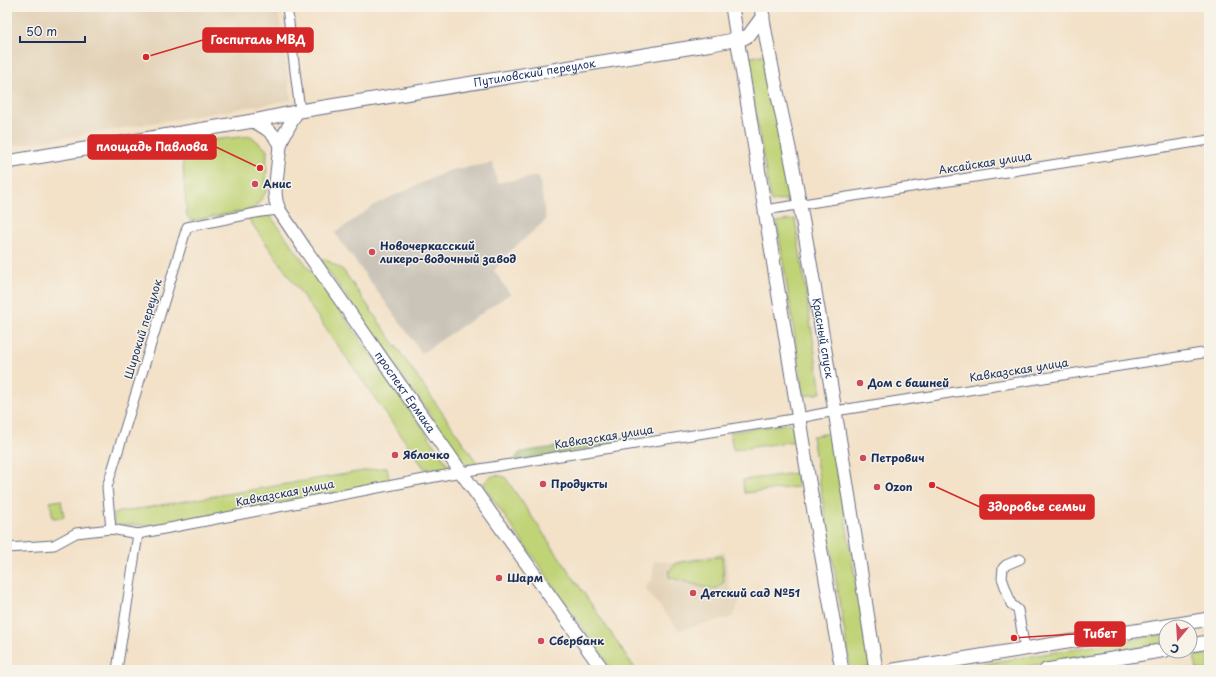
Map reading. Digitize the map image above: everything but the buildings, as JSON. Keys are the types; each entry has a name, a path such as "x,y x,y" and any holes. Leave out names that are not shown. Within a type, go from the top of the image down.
{"street":[{"path":"279,210 276,201 276,192 280,146 283,137 298,112 287,7"},
{"path":"732,7 815,519 842,670"},
{"name":"Путиловский переулок","path":"7,162 253,121 298,112 712,44 749,35 762,12"},
{"name":"Красный спуск","path":"762,12 800,204 835,411 876,670"},
{"path":"737,39 766,38"},
{"path":"253,121 272,132 280,146"},
{"name":"Аксайская улица","path":"765,210 1209,140"},
{"name":"проспект Ермака","path":"279,210 461,472 603,670"},
{"name":"Широкий переулок","path":"111,529 107,487 187,227 261,212 279,210"},
{"name":"Кавказская улица","path":"7,548 54,545 76,533 111,529 138,534 461,472 1209,352"},
{"path":"117,670 138,534"},
{"path":"1020,559 1006,565 1003,568 1002,578 1011,604 1018,610 1025,649"},
{"path":"894,670 1209,620"},
{"path":"1198,644 1209,642"},
{"path":"1046,670 1158,651"}],"shaded area":[{"path":"15,7 278,7 291,100 7,147 7,14 8,11"},
{"path":"493,163 497,183 539,176 546,220 506,255 494,271 510,294 422,353 335,233 376,204 451,170"},
{"name":"Детский сад №51","path":"725,552 729,587 741,597 733,617 679,630 646,590 648,582 652,581 654,561 674,562"}],"green space":[{"path":"767,54 792,199 771,202 746,58"},
{"path":"251,136 267,150 266,192 254,209 191,221 187,216 181,143"},
{"path":"269,214 386,374 450,468 449,470 424,468 248,218"},
{"path":"795,219 821,393 804,396 777,222"},
{"path":"325,259 343,270 480,467 467,467 321,261"},
{"path":"793,423 796,441 733,450 730,432"},
{"path":"831,433 870,667 851,670 812,436"},
{"path":"622,437 627,439 626,444 514,461 519,453 527,451"},
{"path":"387,467 390,483 162,525 114,525 114,513"},
{"path":"796,473 798,487 744,493 743,480"},
{"path":"496,475 505,477 636,670 612,670 485,488 484,483 490,477"},
{"path":"61,500 64,517 53,518 50,502"},
{"path":"722,556 724,582 717,588 710,589 669,577 669,571 677,563"},
{"path":"1158,635 1158,644 1006,670 946,670"},
{"path":"1209,654 1209,670 1197,670 1195,659 1198,659 1198,655"}],"place":[{"name":"Госпиталь МВД","path":"146,57"},
{"name":"площадь Павлова","path":"260,168"},
{"name":"Анис","path":"255,184"},
{"name":"Новочеркасский ликеро-водочный завод","path":"372,252"},
{"name":"Дом с башней","path":"860,383"},
{"name":"Яблочко","path":"395,455"},
{"name":"Петрович","path":"863,458"},
{"name":"Продукты","path":"543,484"},
{"name":"Здоровье семьи","path":"932,485"},
{"name":"Ozon","path":"877,487"},
{"name":"Шарм","path":"499,578"},
{"name":"Детский сад №51","path":"693,593"},
{"name":"Тибет","path":"1014,638"},
{"name":"Сбербанк","path":"541,641"}]}
